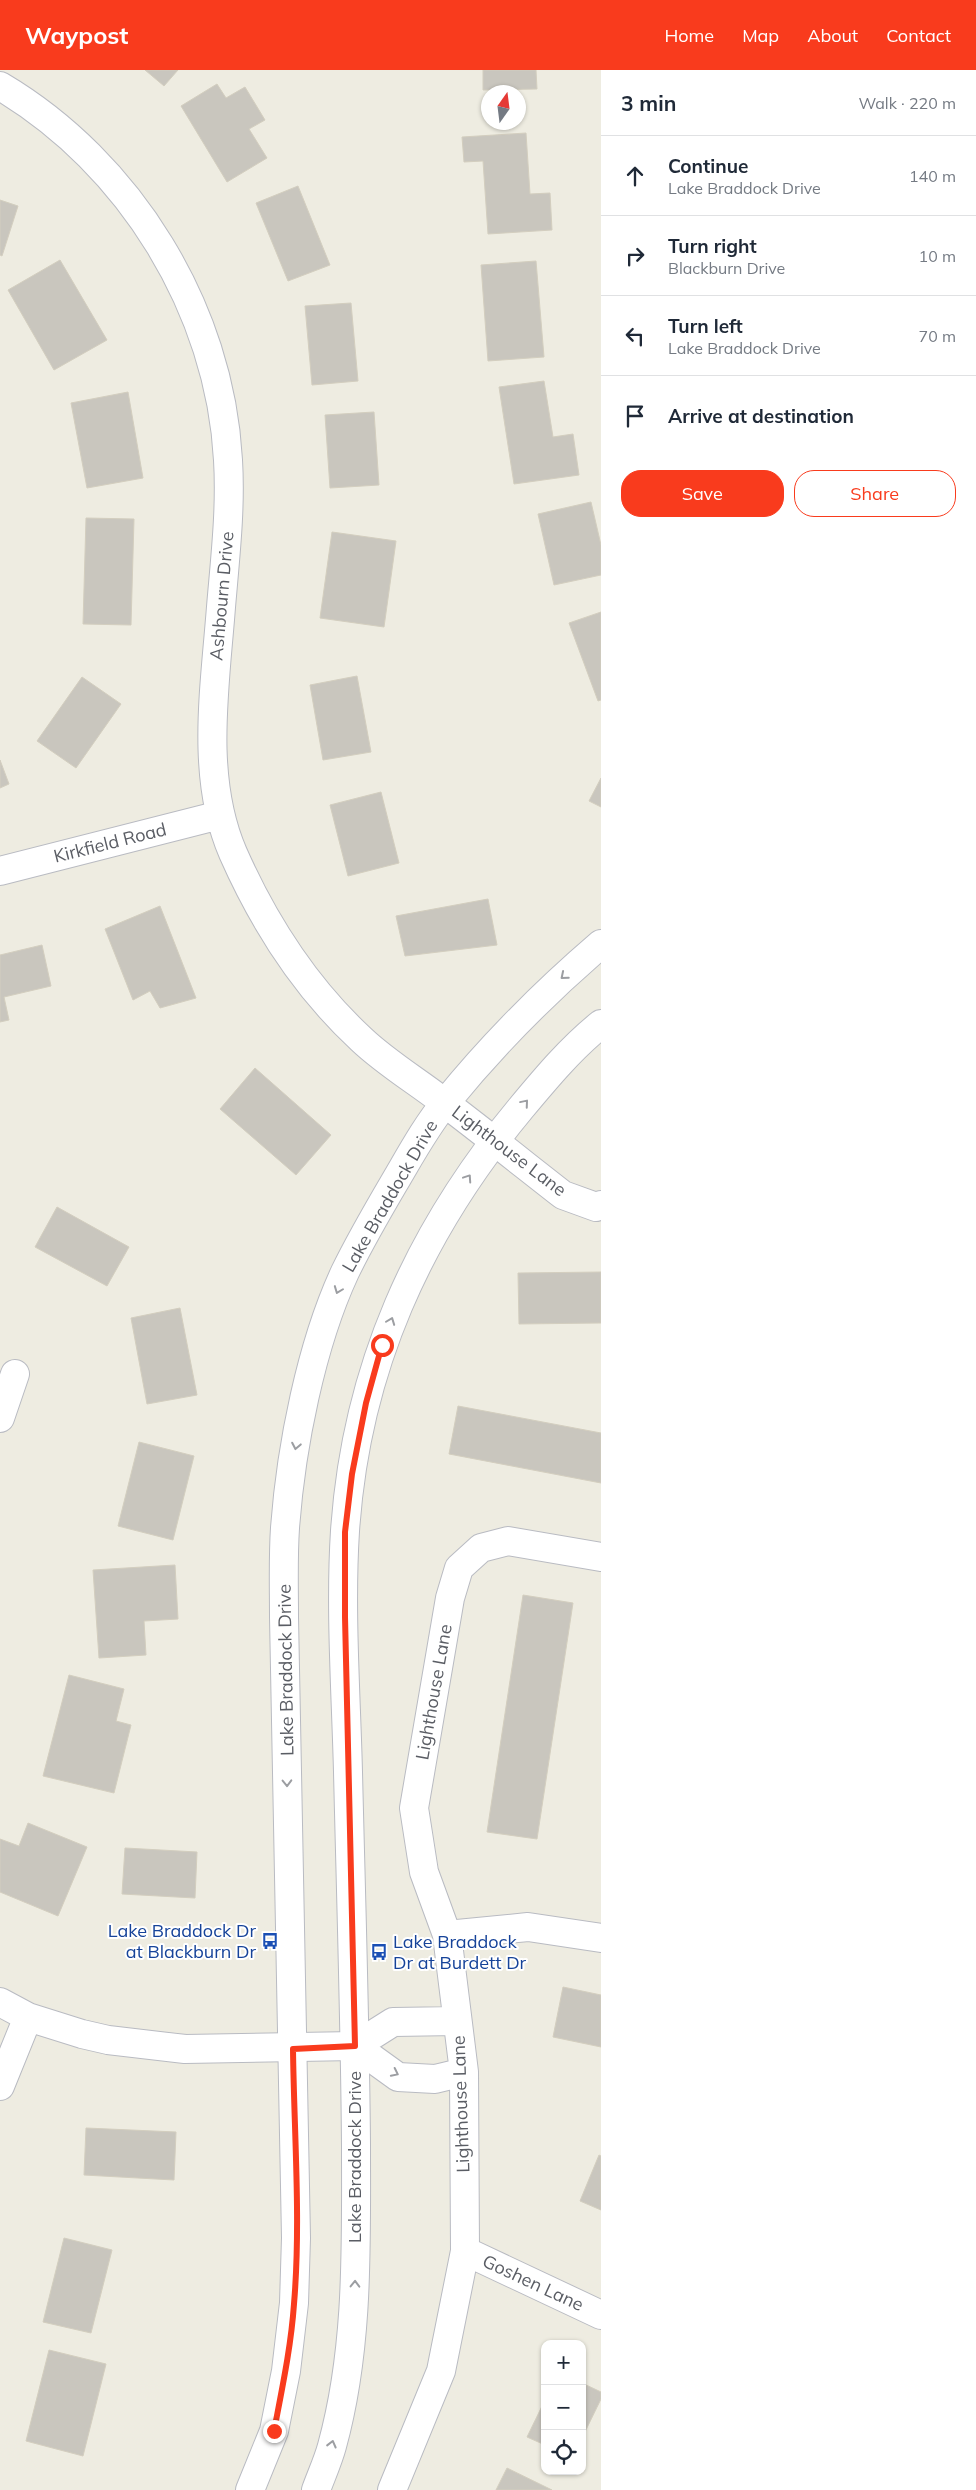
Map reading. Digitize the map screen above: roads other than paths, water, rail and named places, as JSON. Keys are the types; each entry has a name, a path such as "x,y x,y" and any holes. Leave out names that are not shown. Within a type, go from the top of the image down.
{"street":[{"name":"Ashbourn Drive","path":"0,86 24,100 74,140 110,177 149,227 182,286 198,324 213,370 222,411 228,459 228,519 215,680 213,746 220,815 233,851 262,909 286,951 308,981 362,1040 445,1103"},
{"name":"Kirkfield Road","path":"0,871 220,815"},
{"name":"Lake Braddock Drive","path":"250,2490 274,2431 286,2371 294,2303 296,2238 284,1617 285,1528 292,1464 307,1390 325,1326 345,1273 371,1222 405,1164 445,1103 498,1041 548,989 601,944"},
{"name":"Lake Braddock Drive","path":"316,2490 332,2449 346,2381 355,2308 355,2046 345,1617 345,1532 352,1474 366,1403 382,1345 400,1298 424,1251 456,1196 494,1141 543,1082 601,1024"},
{"name":"Lighthouse Lane","path":"445,1103 562,1195 596,1207 601,1205"},
{"path":"0,1418 16,1374"},
{"name":"Lighthouse Lane","path":"392,2490 441,2371 465,2251 464,2072 447,1935 424,1872 414,1808 450,1598 459,1568 481,1548 508,1541 601,1557"},
{"path":"447,1935 528,1927 601,1938"},
{"path":"0,2002 28,2016 108,2040 184,2049 293,2049 355,2046 393,2022 458,2021"},
{"path":"0,2086 28,2016"},
{"path":"355,2046 398,2076 435,2079 464,2072"},
{"name":"Goshen Lane","path":"465,2251 601,2315"}],"place":[{"name":"Lake Braddock Dr at Blackburn Dr","path":"270,1941"},
{"name":"Lake Braddock Dr at Burdett Dr","path":"379,1952"}]}
